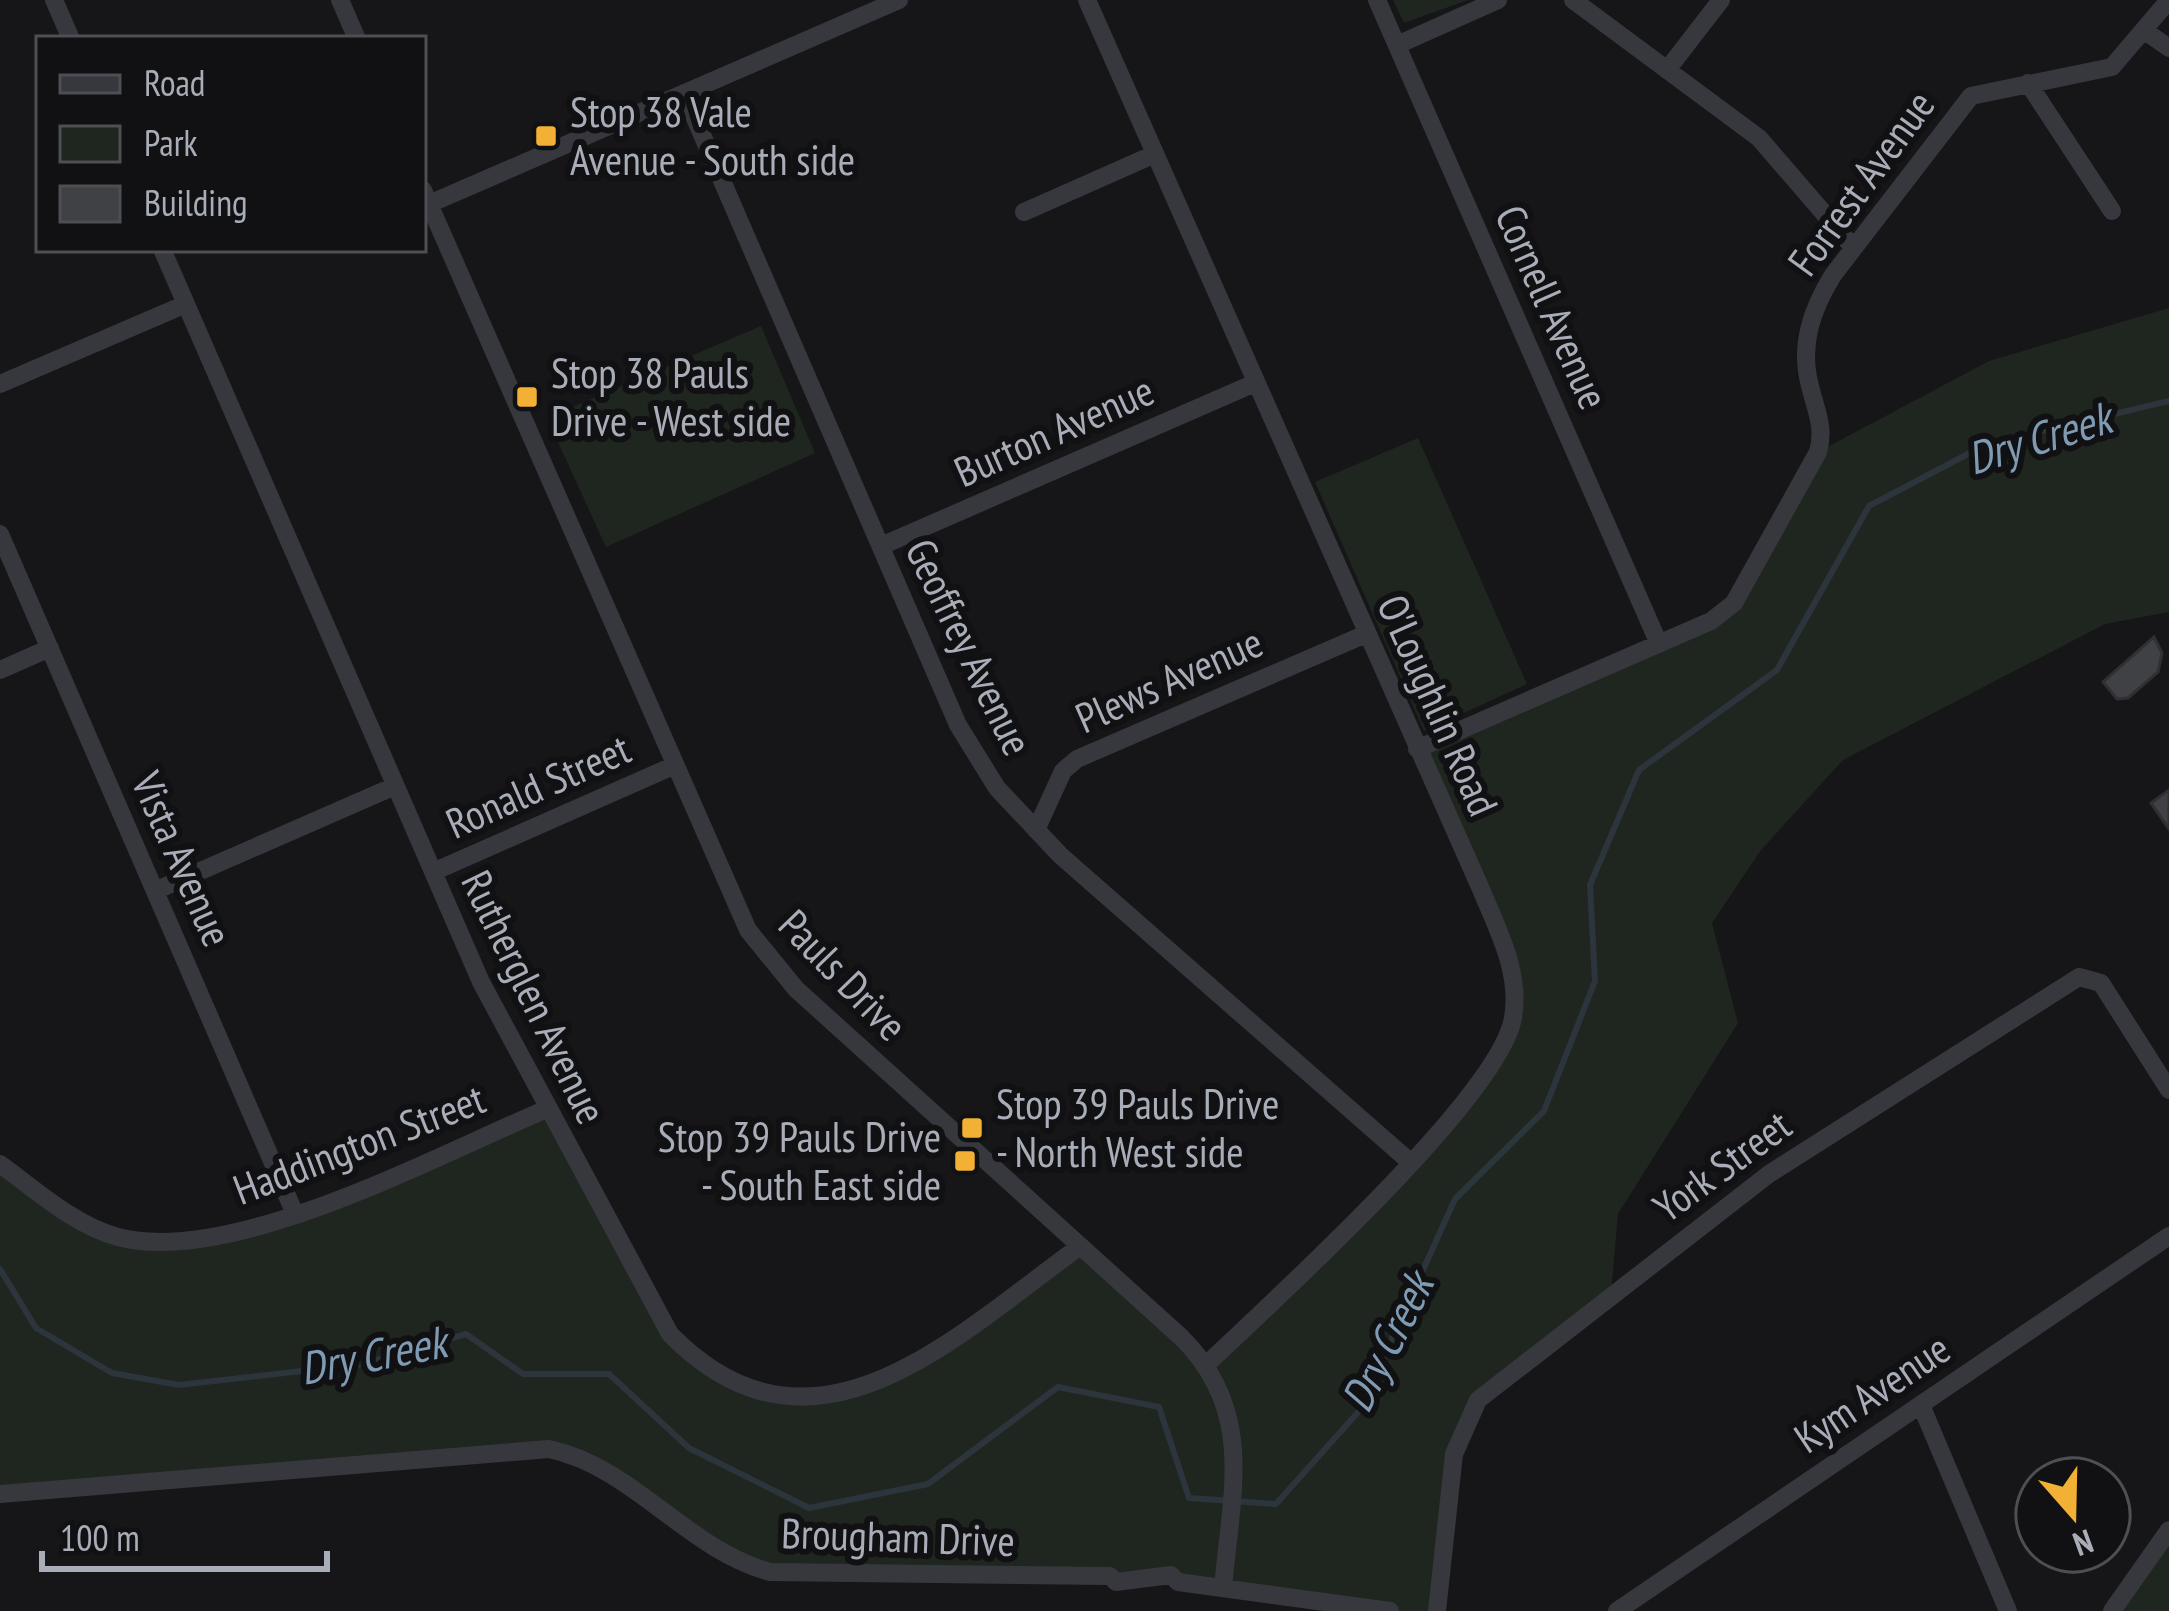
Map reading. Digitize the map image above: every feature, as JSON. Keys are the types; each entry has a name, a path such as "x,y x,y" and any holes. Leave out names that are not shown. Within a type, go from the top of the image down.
{"street":[{"path":"54,0 70,36"},
{"path":"340,0 356,36"},
{"path":"426,197 899,0"},
{"name":"O'Loughlin Road","path":"1088,0 1480,887 1510,965 1515,992 1512,1024 1495,1064 1340,1236 1206,1365"},
{"name":"Cornell Avenue","path":"1377,0 1659,644"},
{"path":"1397,45 1498,0"},
{"path":"1573,0 1759,138 1853,247"},
{"path":"1667,70 1720,0"},
{"name":"Forrest Avenue","path":"1417,748 1659,644 1734,604 1814,462 1822,431 1806,372 1809,321 1853,247 1963,103 1988,90 2112,67 2169,0"},
{"path":"2145,31 2169,48"},
{"path":"2028,83 2112,211"},
{"name":"Geoffrey Avenue","path":"685,93 970,749 1036,830 1408,1161"},
{"path":"1024,212 1155,154"},
{"name":"Pauls Drive","path":"426,197 732,901 770,960 1206,1365 1230,1417 1233,1470 1223,1588"},
{"name":"Rutherglen Avenue","path":"163,252 481,982 670,1334 712,1371 755,1391 810,1399 868,1386 947,1342 1079,1247"},
{"path":"0,384 187,304"},
{"name":"Burton Avenue","path":"880,546 1256,382"},
{"name":"Vista Avenue","path":"0,534 295,1214"},
{"name":"Plews Avenue","path":"1036,830 1063,771 1077,759 1366,634"},
{"path":"0,670 50,648"},
{"name":"Ronald Street","path":"433,872 673,766"},
{"path":"157,890 395,786"},
{"name":"York Street","path":"1437,1611 1454,1454 1478,1400 1769,1174 2079,976 2102,983 2169,1090"},
{"name":"Haddington Street","path":"0,1164 88,1224 131,1240 209,1237 295,1214 547,1108"},
{"name":"Kym Avenue","path":"1617,1611 2169,1236"},
{"path":"1921,1405 2008,1611"},
{"name":"Brougham Drive","path":"0,1494 532,1448 590,1461 722,1553 770,1572 1110,1576 1116,1582 1160,1574 1223,1588 1390,1611"},
{"path":"2112,1611 2169,1530"}],"green space":[{"path":"1393,0 1468,0 1404,23"},
{"path":"2169,308 2169,612 2105,624 1843,760 1761,850 1712,923 1738,1023 1618,1214 1611,1293 1494,1383 1460,1431 1437,1611 1386,1611 1178,1582 781,1573 729,1557 564,1452 0,1495 0,1163 74,1216 131,1239 263,1225 547,1109 664,1326 755,1391 864,1388 1079,1247 1211,1370 1495,1064 1513,976 1417,749 1720,616 1818,452 1989,361"},
{"path":"761,326 815,453 606,547 547,418"},
{"path":"1418,438 1527,684 1424,731 1315,482"},
{"path":"2169,1530 2169,1611 2112,1611"}],"building":[{"path":"2154,637 2162,653 2158,672 2128,698 2117,699 2103,682"},
{"path":"2169,790 2169,829 2151,803"}],"waterway":[{"name":"Dry Creek","path":"0,1269 36,1328 112,1373 179,1385 363,1364 466,1334 523,1374 609,1374 689,1448 809,1508 928,1484 1058,1387 1159,1407 1189,1498 1276,1504 1360,1410 1455,1199 1544,1111 1595,981 1590,885 1639,770 1777,670 1869,506 1985,445 2169,401"}],"place":[{"name":"Stop 38 Vale Avenue - South side","path":"546,136"},
{"name":"Stop 38 Pauls Drive - West side","path":"527,397"},
{"name":"Stop 39 Pauls Drive - North West side","path":"972,1128"},
{"name":"Stop 39 Pauls Drive - South East side","path":"965,1161"}]}
